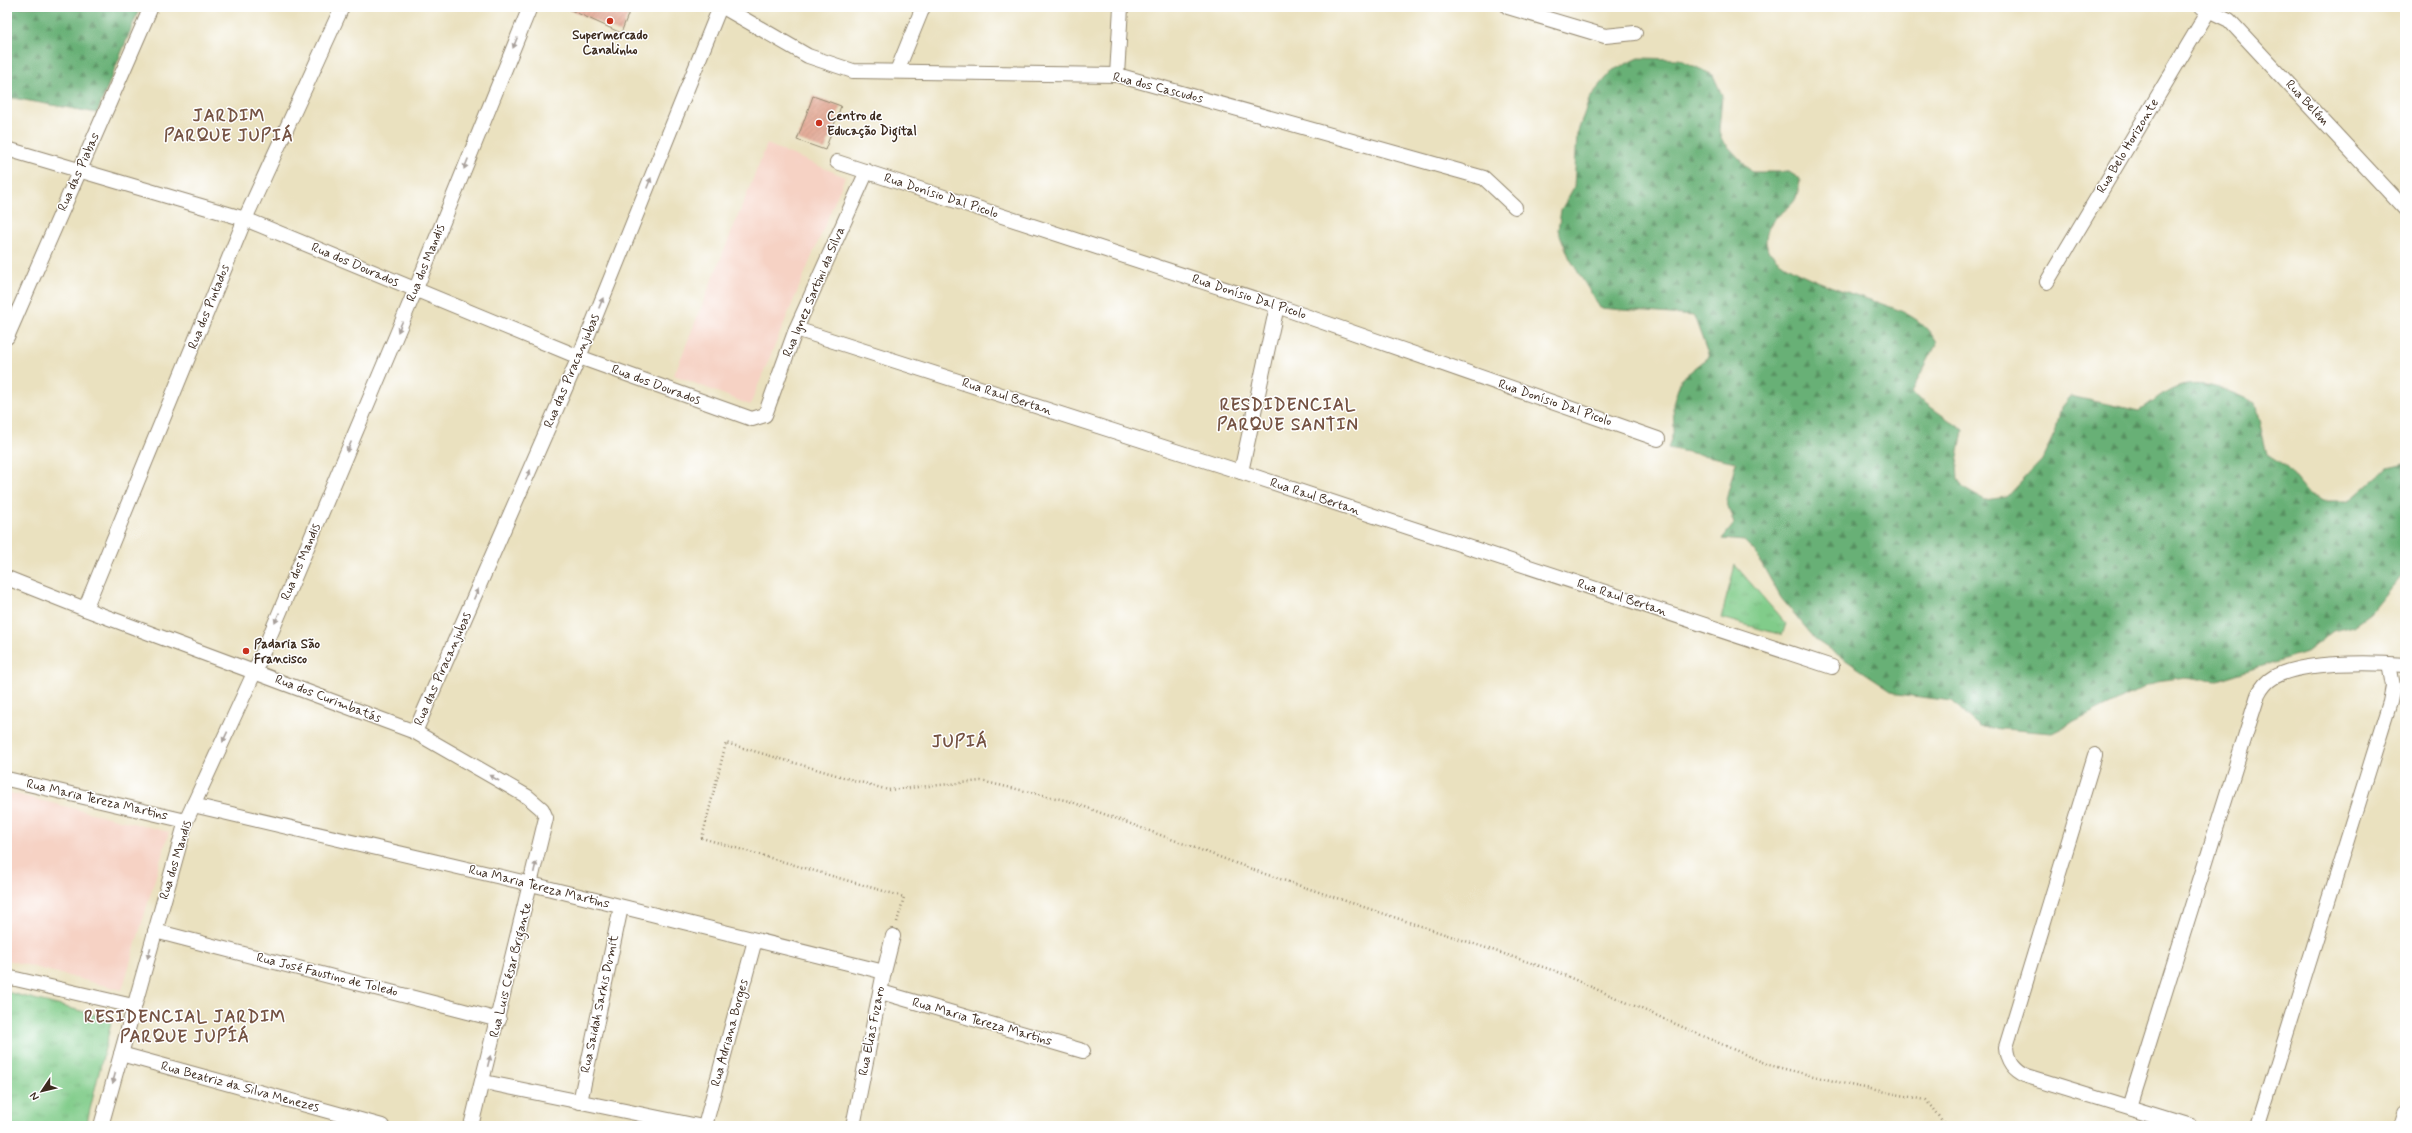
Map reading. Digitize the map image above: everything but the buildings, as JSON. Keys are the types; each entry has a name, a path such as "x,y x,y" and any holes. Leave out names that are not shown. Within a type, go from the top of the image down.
{"street":[{"name":"Rua das Piabas","path":"7,337 151,7"},
{"name":"Rua dos Pintados","path":"85,609 245,220 342,7"},
{"name":"Rua dos Mandis","path":"101,1126 133,1006 186,821 255,671 415,291 530,7"},
{"name":"Rua das Piracanjubas","path":"415,732 579,357 720,7"},
{"name":"Rua dos Cascudos","path":"723,7 808,56 853,71 1117,75 1484,178 1515,207"},
{"path":"897,71 923,7"},
{"path":"1117,75 1121,7"},
{"path":"1508,7 1605,36 1635,32"},
{"name":"Rua Belém","path":"2205,9 2229,20 2405,209"},
{"name":"Rua Belo Horizonte","path":"2047,282 2205,9"},
{"name":"Rua dos Dourados","path":"7,148 245,220 579,357 737,414 752,418 765,415"},
{"name":"Rua Donísio Dal Picolo","path":"837,162 1277,306 1658,439"},
{"name":"Rua Ignez Sartini da Silva","path":"765,415 796,329 867,171"},
{"path":"1241,472 1277,306"},
{"name":"Rua Raul Bertan","path":"796,329 1241,472 1832,668"},
{"name":"Rua dos Curimbatás","path":"7,578 85,609 255,671 415,732 528,797"},
{"path":"2258,1126 2390,702 2393,686 2389,664"},
{"path":"2129,1107 2258,695 2262,687 2281,674 2323,665 2405,665"},
{"path":"2095,755 2006,1047 2006,1054 2014,1068 2027,1076 2190,1126"},
{"name":"Rua Maria Tereza Martins","path":"7,778 186,821"},
{"name":"Rua Luis César Brigante","path":"471,1126 484,1082 546,818 542,809 528,797"},
{"name":"Rua Maria Tereza Martins","path":"193,805 531,884 884,972"},
{"name":"Rua Saidah Sarkis Dumit","path":"580,1102 621,907"},
{"name":"Rua José Faustino de Toledo","path":"155,931 499,1020"},
{"name":"Rua Elias Fuzaro","path":"853,1126 884,972 893,936"},
{"name":"Rua Adriana Borges","path":"706,1126 756,940"},
{"path":"7,977 133,1006"},
{"name":"Rua Maria Tereza Martins","path":"881,992 1083,1051"},
{"name":"Rua Beatriz da Silva Menezes","path":"121,1054 382,1126"},
{"path":"484,1082 698,1126"},
{"path":"2401,1126 2405,1113"}],"path":[{"path":"893,936 904,897 702,838 726,743 888,790 981,781 1069,801 1265,874 1555,971 1768,1065 1850,1085 1926,1100 1946,1126"}],"shaded area":[{"path":"767,144 845,177 750,405 674,375"},
{"path":"7,792 169,832 122,990 7,960"}],"green space":[{"path":"7,7 140,7 97,113 7,97"},
{"path":"1639,58 1679,59 1713,75 1722,95 1719,131 1722,140 1752,172 1789,172 1800,179 1798,193 1795,200 1773,221 1767,232 1766,240 1770,252 1784,264 1803,275 1905,313 1919,322 1931,333 1937,343 1911,393 1963,430 1957,463 1958,479 1963,488 1984,500 2007,497 2042,460 2056,430 2061,407 2070,396 2140,411 2167,392 2182,386 2192,384 2214,387 2225,390 2255,403 2267,454 2287,467 2309,494 2323,501 2349,501 2388,467 2405,463 2405,571 2370,614 2353,626 2333,631 2306,652 2214,681 2185,677 2157,681 2052,733 1979,727 1952,701 1897,694 1817,641 1781,598 1755,552 1744,541 1722,539 1734,524 1726,500 1736,462 1668,448 1674,430 1673,404 1681,379 1709,357 1694,316 1600,308 1570,259 1558,230 1561,210 1574,187 1577,134 1590,97 1613,70"},
{"path":"1735,565 1786,624 1782,635 1721,618"},
{"path":"7,992 112,1019 86,1126 7,1126"}],"place":[{"name":"Supermercado Canalinho","path":"610,21"},
{"name":"Centro de Educação Digital","path":"819,123"},
{"name":"Padaria São Francisco","path":"246,651"}],"district":[{"name":"JARDIM PARQUE JUPIÁ","path":"229,126"},
{"name":"RESDIDENCIAL PARQUE SANTIN","path":"1288,415"},
{"name":"JUPIÁ","path":"960,742"},
{"name":"RESIDENCIAL JARDIM PARQUE JUPÍÁ","path":"185,1027"}]}
